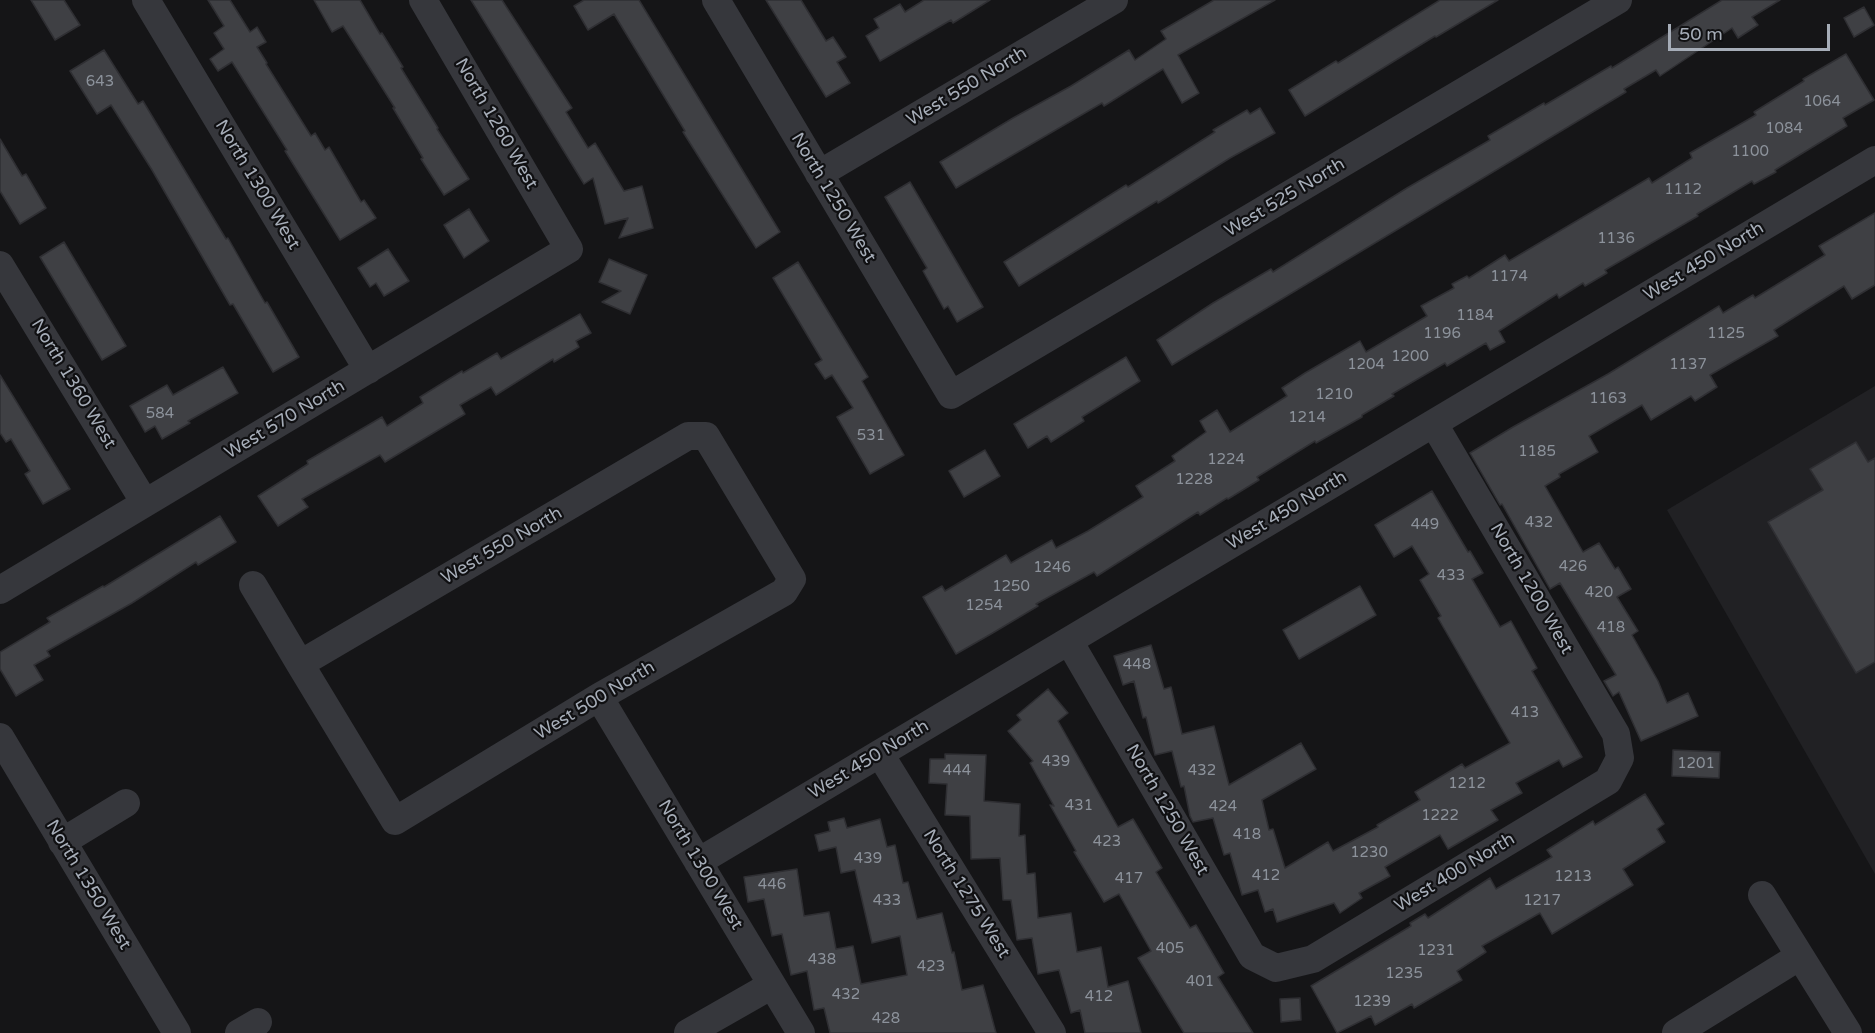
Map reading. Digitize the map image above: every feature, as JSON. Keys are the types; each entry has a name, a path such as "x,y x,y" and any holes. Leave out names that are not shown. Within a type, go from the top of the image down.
{"street":[{"name":"North 1300 West","path":"146,0 368,370"},
{"name":"North 1260 West","path":"423,0 569,249"},
{"name":"North 1250 West","path":"716,0 951,395"},
{"name":"West 550 North","path":"819,174 1114,0"},
{"name":"West 525 North","path":"951,395 1618,0"},
{"name":"West 450 North","path":"698,862 1875,160"},
{"name":"West 570 North","path":"0,590 569,249"},
{"name":"North 1360 West","path":"0,265 146,503"},
{"name":"North 1200 West","path":"1434,424 1616,734 1620,758"},
{"name":"West 550 North","path":"300,664 688,436 706,436 792,579"},
{"name":"West 500 North","path":"300,664 395,821 599,698 784,592 792,579"},
{"path":"253,585 300,664"},
{"name":"North 1250 West","path":"1070,641 1252,956 1276,968"},
{"name":"North 1300 West","path":"599,698 801,1033"},
{"name":"North 1350 West","path":"0,737 177,1033"},
{"name":"North 1275 West","path":"880,754 1052,1033"},
{"name":"West 400 North","path":"1276,968 1313,959 1608,781 1620,758"},
{"path":"62,842 126,803"},
{"path":"1762,895 1848,1033"},
{"path":"1676,1033 1800,956"},
{"path":"688,1033 772,985"}],"shaded area":[{"path":"1875,386 1875,874 1667,510"}],"building":[{"path":"31,0 64,0 80,25 55,40"},
{"path":"208,0 230,0 250,32 257,27 266,42 257,47 266,64 311,136 315,133 325,150 329,147 361,202 364,200 376,218 340,240 232,62 218,71 210,59 224,49 214,33 224,26"},
{"path":"314,0 360,0 403,67 401,68 469,179 444,195 421,159 423,158 393,108 395,108 343,26 332,32"},
{"path":"471,0 502,0 572,108 566,112 588,148 595,143 624,191 642,186 653,228 619,238 628,218 605,224 593,178 584,184"},
{"path":"584,0 639,0 780,232 756,248 683,132 685,131 614,14 588,30 574,6"},
{"path":"766,0 801,0 826,41 833,37 846,57 837,62 850,83 826,97"},
{"path":"924,0 990,0 953,23 951,20 880,61 866,36 879,28 874,19 900,4 905,12"},
{"path":"1214,0 1275,0 1178,55 1199,93 1182,103 1163,69 1104,106 1102,103 956,188 940,162 1129,50 1135,60 1166,39 1161,31"},
{"path":"1440,0 1498,0 1305,116 1289,90 1336,61 1338,63"},
{"path":"1722,0 1780,0 1752,17 1758,25 1738,38 1732,28 1660,76 1656,70 1624,89 1626,92 1172,365 1157,340 1213,303 1271,269 1273,272 1407,188 1490,140 1488,136 1611,66 1612,68"},
{"path":"1864,7 1874,25 1854,37 1844,18"},
{"path":"104,50 138,104 143,101 299,357 273,372 233,304 230,305 152,170 111,105 97,114 70,71"},
{"path":"1846,54 1874,100 1843,118 1847,126 1775,170 1776,172 1754,184 1752,181 1697,214 1698,216 1605,270 1607,273 1585,286 1583,283 1559,298 1557,294 1499,331 1505,342 1490,350 1486,343 1447,366 1445,363 1392,394 1394,396 1362,417 1316,443 1315,441 1257,477 1259,480 1228,499 1200,515 1198,512 1097,576 1094,572 1036,604 1038,606 956,654 923,597 942,586 945,591 1006,555 1011,563 1052,540 1056,548 1088,531 1143,497 1136,486 1175,461 1172,456 1206,432 1200,421 1217,410 1230,432 1287,396 1282,388 1305,373 1360,341 1366,352 1427,316 1421,306 1454,288 1452,284 1467,276 1469,278 1505,255 1509,261 1649,178 1652,183 1692,158 1690,153 1756,115 1754,112"},
{"path":"1260,108 1275,133 1158,203 1157,201 1019,286 1004,262 1215,132 1213,130 1247,110 1250,114"},
{"path":"0,139 22,176 26,174 46,208 20,224 0,191"},
{"path":"910,182 983,307 957,322 948,306 944,309 923,271 927,268 885,197"},
{"path":"469,209 489,241 464,258 444,225"},
{"path":"1875,213 1875,285 1852,299 1844,286 1774,330 1778,336 1710,375 1717,387 1695,401 1691,396 1651,420 1642,405 1589,436 1598,452 1559,474 1560,477 1545,486 1583,552 1599,543 1615,569 1618,567 1631,589 1617,597 1638,631 1632,635 1658,681 1667,703 1688,693 1698,716 1641,741 1619,692 1613,696 1604,681 1616,675 1560,583 1550,589 1470,453 1608,374 1719,306 1723,313 1753,295 1755,298 1825,255 1819,246"},
{"path":"64,242 126,346 102,360 40,257"},
{"path":"388,249 409,281 384,296 376,283 370,287 358,268"},
{"path":"609,259 647,275 630,314 602,302 621,291 599,282"},
{"path":"798,262 868,377 862,381 904,455 870,474 837,417 853,408 832,375 825,379 815,364 822,360 773,278"},
{"path":"580,314 591,333 576,341 579,347 554,362 553,359 496,395 491,387 460,405 465,414 385,462 380,455 302,499 308,507 278,526 258,496 308,464 307,461 382,417 387,426 423,403 420,397 462,371 463,373 497,353 501,359"},
{"path":"1126,357 1140,381 1082,417 1084,421 1051,442 1047,436 1028,448 1014,424"},
{"path":"223,367 238,393 188,421 190,423 162,439 155,426 145,432 130,406 167,385 173,395"},
{"path":"0,375 70,489 43,504 25,474 30,471 11,439 6,442 0,433"},
{"path":"1856,442 1868,462 1875,458 1875,662 1856,673 1768,522 1823,490 1810,469"},
{"path":"985,450 1000,476 964,497 949,471"},
{"path":"1432,491 1483,573 1472,579 1500,627 1511,621 1537,668 1532,671 1582,757 1563,767 1559,760 1516,783 1522,793 1491,810 1498,820 1448,849 1440,835 1385,867 1390,876 1359,893 1362,898 1340,913 1334,903 1277,922 1273,909 1265,912 1258,890 1242,895 1230,853 1224,855 1213,818 1193,822 1172,751 1155,755 1134,681 1123,685 1114,656 1151,645 1164,689 1171,687 1182,734 1214,726 1229,785 1301,743 1316,769 1262,800 1269,830 1273,829 1285,868 1328,842 1333,851 1378,827 1377,825 1420,800 1415,792 1462,764 1465,768 1510,743 1438,618 1441,616 1420,580 1429,574 1412,546 1394,557 1375,525"},
{"path":"220,516 236,542 198,565 196,562 132,603 47,651 50,656 34,665 43,680 16,696 0,669 0,652 50,622 47,618 104,587"},
{"path":"1360,586 1376,615 1299,659 1283,630"},
{"path":"1048,689 1068,713 1058,721 1118,827 1133,819 1162,868 1156,872 1190,928 1196,925 1224,973 1218,977 1253,1033 1184,1033 1138,958 1151,951 1119,894 1104,902 1074,852 1076,851 1050,805 1054,806 1030,763 1033,761 1008,731 1021,720 1017,715"},
{"path":"1673,750 1720,752 1719,778 1672,776"},
{"path":"945,754 986,755 984,801 1020,804 1019,836 1025,835 1027,874 1035,873 1038,918 1071,913 1077,952 1101,947 1108,987 1128,981 1141,1033 1085,1033 1080,1010 1071,1013 1059,970 1038,974 1032,938 1017,940 1011,900 1003,900 1000,858 971,859 970,816 945,815 947,784 929,783 930,759 945,759"},
{"path":"1645,794 1664,824 1657,829 1665,842 1623,869 1633,885 1552,934 1540,913 1482,946 1486,952 1457,971 1462,980 1414,1008 1412,1004 1375,1025 1371,1016 1337,1033 1311,986 1411,926 1410,923 1425,914 1428,918 1490,878 1496,889 1552,857 1547,850 1593,821 1595,825"},
{"path":"844,818 847,828 880,819 887,847 895,845 903,883 908,882 917,919 942,913 952,953 954,952 962,990 983,985 996,1033 830,1033 824,1008 814,1010 807,971 791,975 782,934 772,936 764,899 748,902 744,877 797,869 804,916 829,912 836,949 853,946 861,984 907,975 900,936 872,943 855,870 841,873 836,847 819,851 815,835 830,831 828,822"},
{"path":"1300,998 1301,1020 1281,1022 1280,999"}]}
